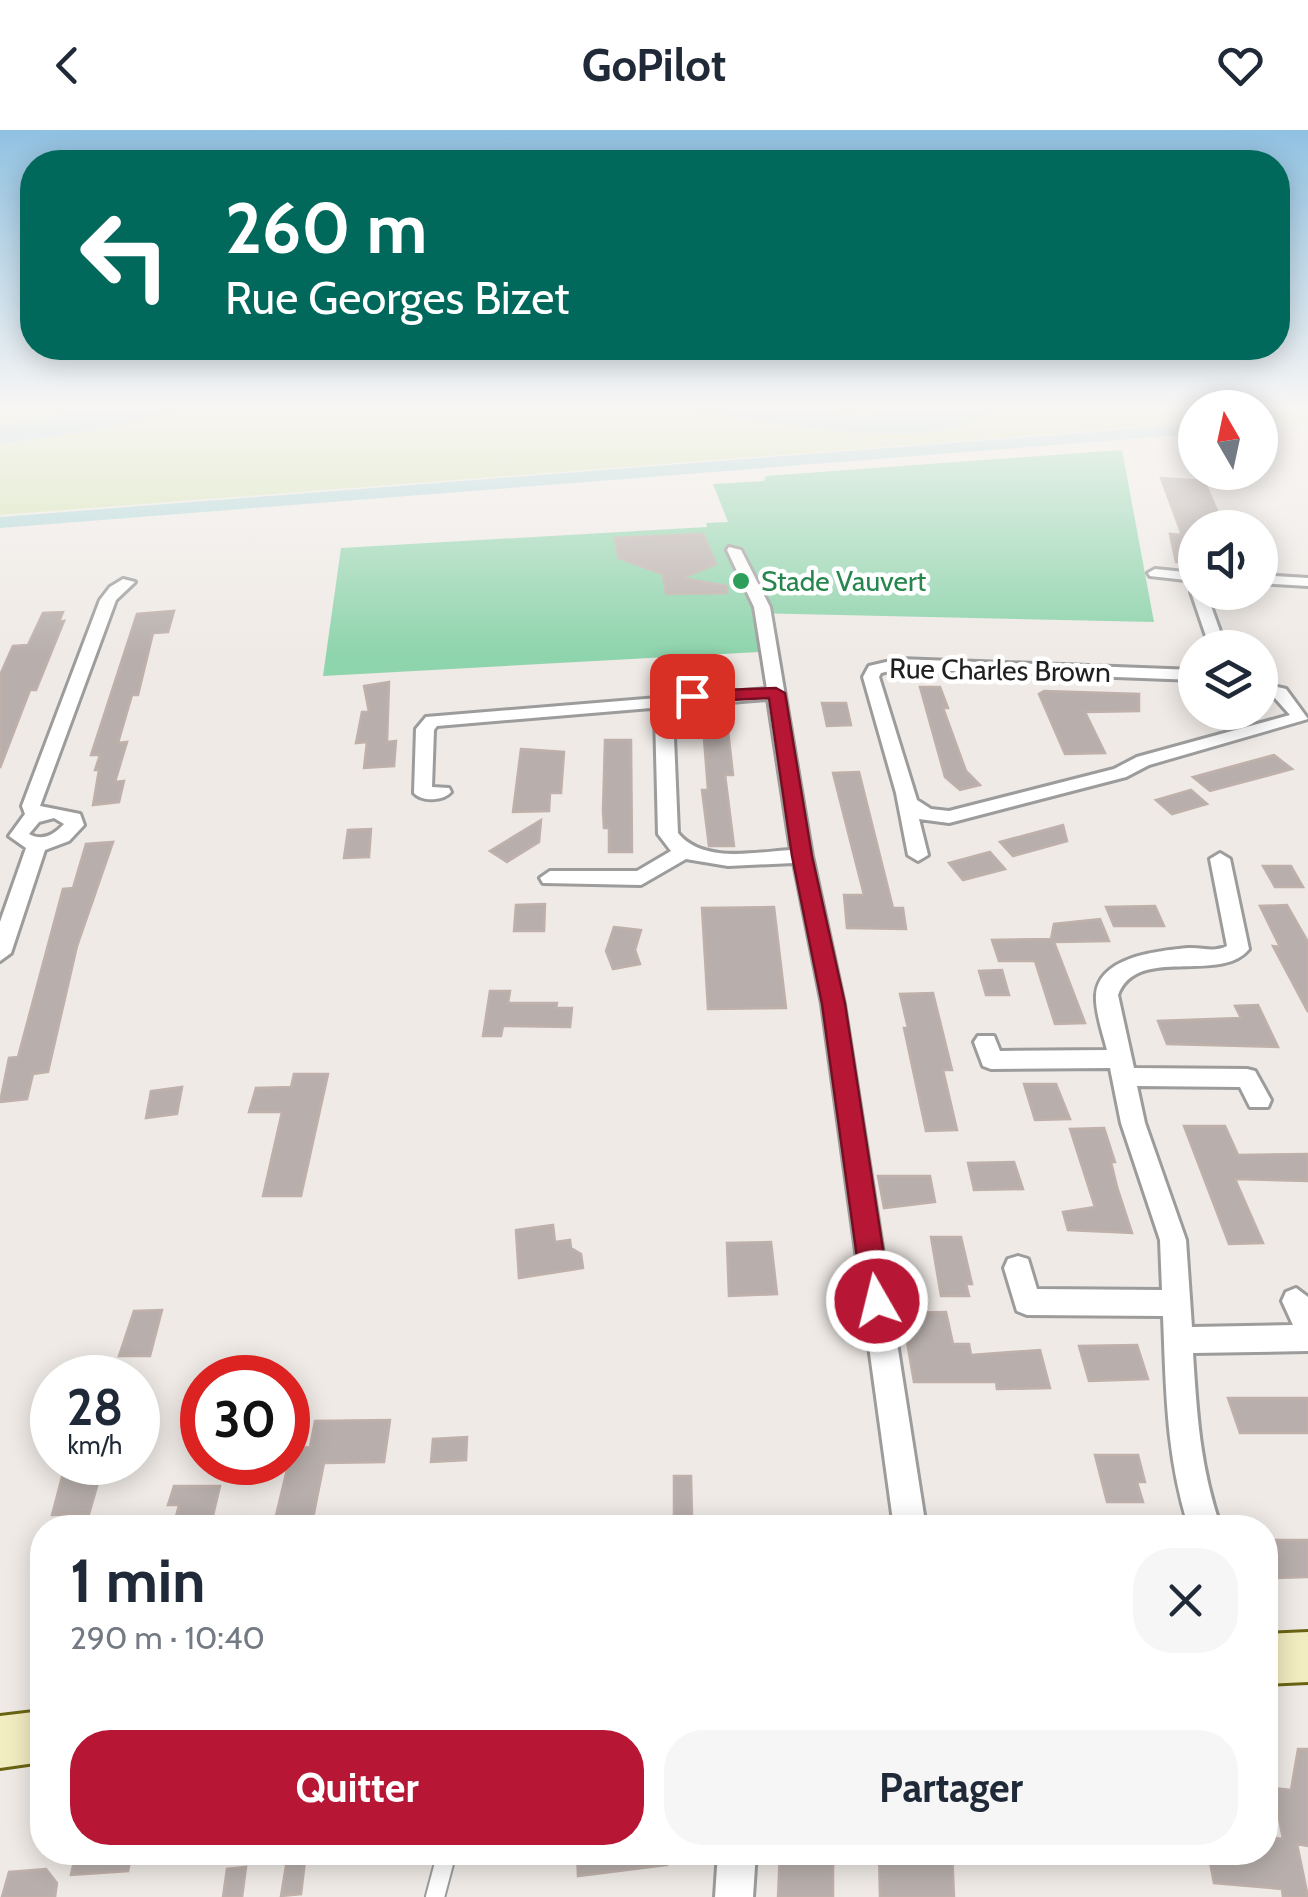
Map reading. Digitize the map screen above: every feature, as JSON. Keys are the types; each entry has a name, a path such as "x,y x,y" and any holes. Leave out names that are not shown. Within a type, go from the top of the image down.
{"main road":[{"path":"1278,1658 1308,1657"},
{"path":"0,1742 30,1738"}],"street":[{"path":"734,550 762,607 802,856 834,1004 908,1515"},
{"path":"1155,572 1178,575"},
{"path":"1278,580 1308,582"},
{"path":"34,816 32,806 77,676 92,649 108,600 128,582"},
{"name":"Rue Charles Brown","path":"918,855 872,676 876,669 886,664 1178,674"},
{"path":"1278,692 1300,717 1278,723"},
{"path":"442,792 422,793 425,729 432,720 656,703 692,696 776,693"},
{"path":"656,703 664,713 668,834 673,846 706,859 802,856"},
{"path":"903,793 908,803 926,815 950,817 1120,774 1143,761 1254,730"},
{"path":"55,812 73,818 68,833 52,842 37,844 19,836 22,825 34,816 55,812"},
{"path":"0,953 37,844"},
{"path":"550,878 641,878 683,852"},
{"path":"1201,1515 1184,1449 1173,1240 1134,1123 1107,995 1115,977 1134,966 1192,955 1218,958 1238,949 1220,859"},
{"path":"986,1042 991,1060 1247,1078 1259,1100"},
{"path":"1018,1268 1027,1302 1177,1302"},
{"path":"1296,1300 1308,1327"},
{"path":"1179,1340 1308,1338"},
{"path":"734,1897 736,1865"}],"lane":[{"path":"435,1897 444,1865"}],"green space":[{"path":"0,489 332,489 0,515"},
{"name":"Stade Vauvert","path":"715,489 1129,489 1154,622 755,613 759,652 323,676 341,548 707,527 706,523 728,522"}],"water":[{"path":"354,489 490,489 0,528 0,517"}],"building":[{"path":"1165,489 1208,490 1217,510 1178,510 1178,524"},
{"path":"703,534 716,564 682,578 727,586 727,593 666,594 663,574 619,558 615,538"},
{"path":"1170,534 1178,535 1178,562 1176,562"},
{"path":"174,611 168,632 153,633 138,695 132,695 118,743 127,742 115,782 124,781 119,802 93,805 100,755 91,755 137,614"},
{"path":"63,612 59,622 64,621 36,690 30,690 0,768 0,675 13,646 28,645 43,613"},
{"path":"389,682 387,742 396,741 394,766 364,768 367,742 356,743 362,712 369,712 364,686"},
{"path":"920,687 940,687 948,708 943,708 966,771 980,785 960,790 945,777"},
{"path":"1039,694 1139,694 1139,711 1085,712 1105,753 1065,754"},
{"path":"822,703 846,703 851,725 827,726"},
{"path":"702,713 726,713 733,775 725,775 734,846 709,846 702,790 708,790"},
{"path":"605,740 631,740 632,852 609,852 609,828 604,828 603,811"},
{"path":"521,749 564,752 561,793 550,793 549,811 513,812"},
{"path":"1274,755 1292,769 1210,791 1193,777"},
{"path":"859,772 893,908 903,908 906,929 847,928 844,895 864,895 833,773"},
{"path":"1191,790 1207,804 1172,814 1156,800"},
{"path":"541,820 539,842 507,862 490,851"},
{"path":"1063,825 1067,841 1013,856 1000,842"},
{"path":"371,829 369,857 344,858 348,830"},
{"path":"113,842 77,946 48,1072 33,1074 27,1099 0,1102 9,1058 18,1057 63,889 73,888 86,844"},
{"path":"990,852 1005,869 963,880 949,863"},
{"path":"1263,866 1291,866 1303,887 1275,887"},
{"path":"545,904 544,931 514,931 516,905"},
{"path":"1287,905 1308,942 1308,1012 1273,946 1280,947 1260,906"},
{"path":"1155,906 1164,926 1114,926 1106,907"},
{"path":"774,907 786,1008 708,1009 702,908"},
{"path":"1100,919 1109,941 1054,942 1085,1023 1055,1024 1035,961 999,961 992,940 1051,939 1054,924"},
{"path":"614,927 641,930 635,950 640,964 613,969 606,951"},
{"path":"1002,970 1009,995 986,995 979,971"},
{"path":"490,991 510,991 508,1003 557,1003 556,1008 572,1008 570,1027 503,1026 501,1036 483,1036"},
{"path":"933,993 952,1070 943,1070 957,1130 926,1131 904,1028 908,1028 900,994"},
{"path":"1258,1005 1278,1047 1167,1044 1158,1021 1241,1018 1235,1006"},
{"path":"294,1074 328,1074 301,1196 263,1196 282,1112 249,1112 256,1088 291,1087"},
{"path":"1024,1084 1056,1084 1070,1119 1035,1120"},
{"path":"182,1087 177,1114 146,1118 151,1091"},
{"path":"1184,1126 1225,1126 1238,1155 1308,1154 1308,1181 1235,1179 1263,1243 1229,1244"},
{"path":"1104,1128 1132,1233 1068,1230 1063,1212 1095,1207 1070,1129"},
{"path":"1014,1162 1023,1189 974,1190 968,1163"},
{"path":"878,1176 930,1176 935,1202 884,1208"},
{"path":"553,1225 555,1242 570,1240 571,1248 581,1254 583,1268 519,1278 516,1230"},
{"path":"931,1237 961,1237 972,1284 966,1284 969,1296 941,1296"},
{"path":"771,1242 777,1294 729,1296 727,1243"},
{"path":"162,1310 150,1355 119,1355 134,1311"},
{"path":"946,1312 953,1344 969,1344 971,1355 1040,1350 1050,1388 997,1389 996,1382 914,1382 902,1313"},
{"path":"1137,1345 1148,1379 1089,1381 1079,1346"},
{"path":"1228,1398 1308,1398 1308,1433 1240,1433"},
{"path":"390,1420 384,1462 324,1463 314,1515 276,1515 283,1485 310,1485 315,1421"},
{"path":"467,1437 466,1460 431,1462 433,1439"},
{"path":"1095,1455 1138,1455 1145,1482 1137,1482 1143,1502 1107,1502"},
{"path":"674,1476 691,1476 692,1515 674,1515"},
{"path":"60,1485 97,1485 89,1514 52,1515"},
{"path":"174,1486 220,1486 213,1515 176,1515 179,1505 168,1505"},
{"path":"1278,1540 1308,1540 1308,1577 1278,1578"},
{"path":"1298,1749 1308,1749 1308,1846 1297,1844 1308,1897 1283,1897 1282,1889 1214,1883 1211,1865 1278,1865 1278,1838 1283,1839 1278,1789 1291,1790"},
{"path":"73,1865 129,1865 128,1871 71,1875"},
{"path":"286,1865 304,1865 301,1894 281,1896"},
{"path":"578,1865 667,1865 578,1876"},
{"path":"779,1865 833,1865 833,1897 778,1897"},
{"path":"879,1865 953,1865 954,1897 880,1897"},
{"path":"246,1867 242,1897 223,1897 227,1869"},
{"path":"46,1869 57,1883 55,1897 2,1897 9,1872"}],"place":[{"name":"Stade Vauvert","path":"741,581"}],"route":[{"path":"692,696 776,693 802,856 834,1004 877,1301"}]}
